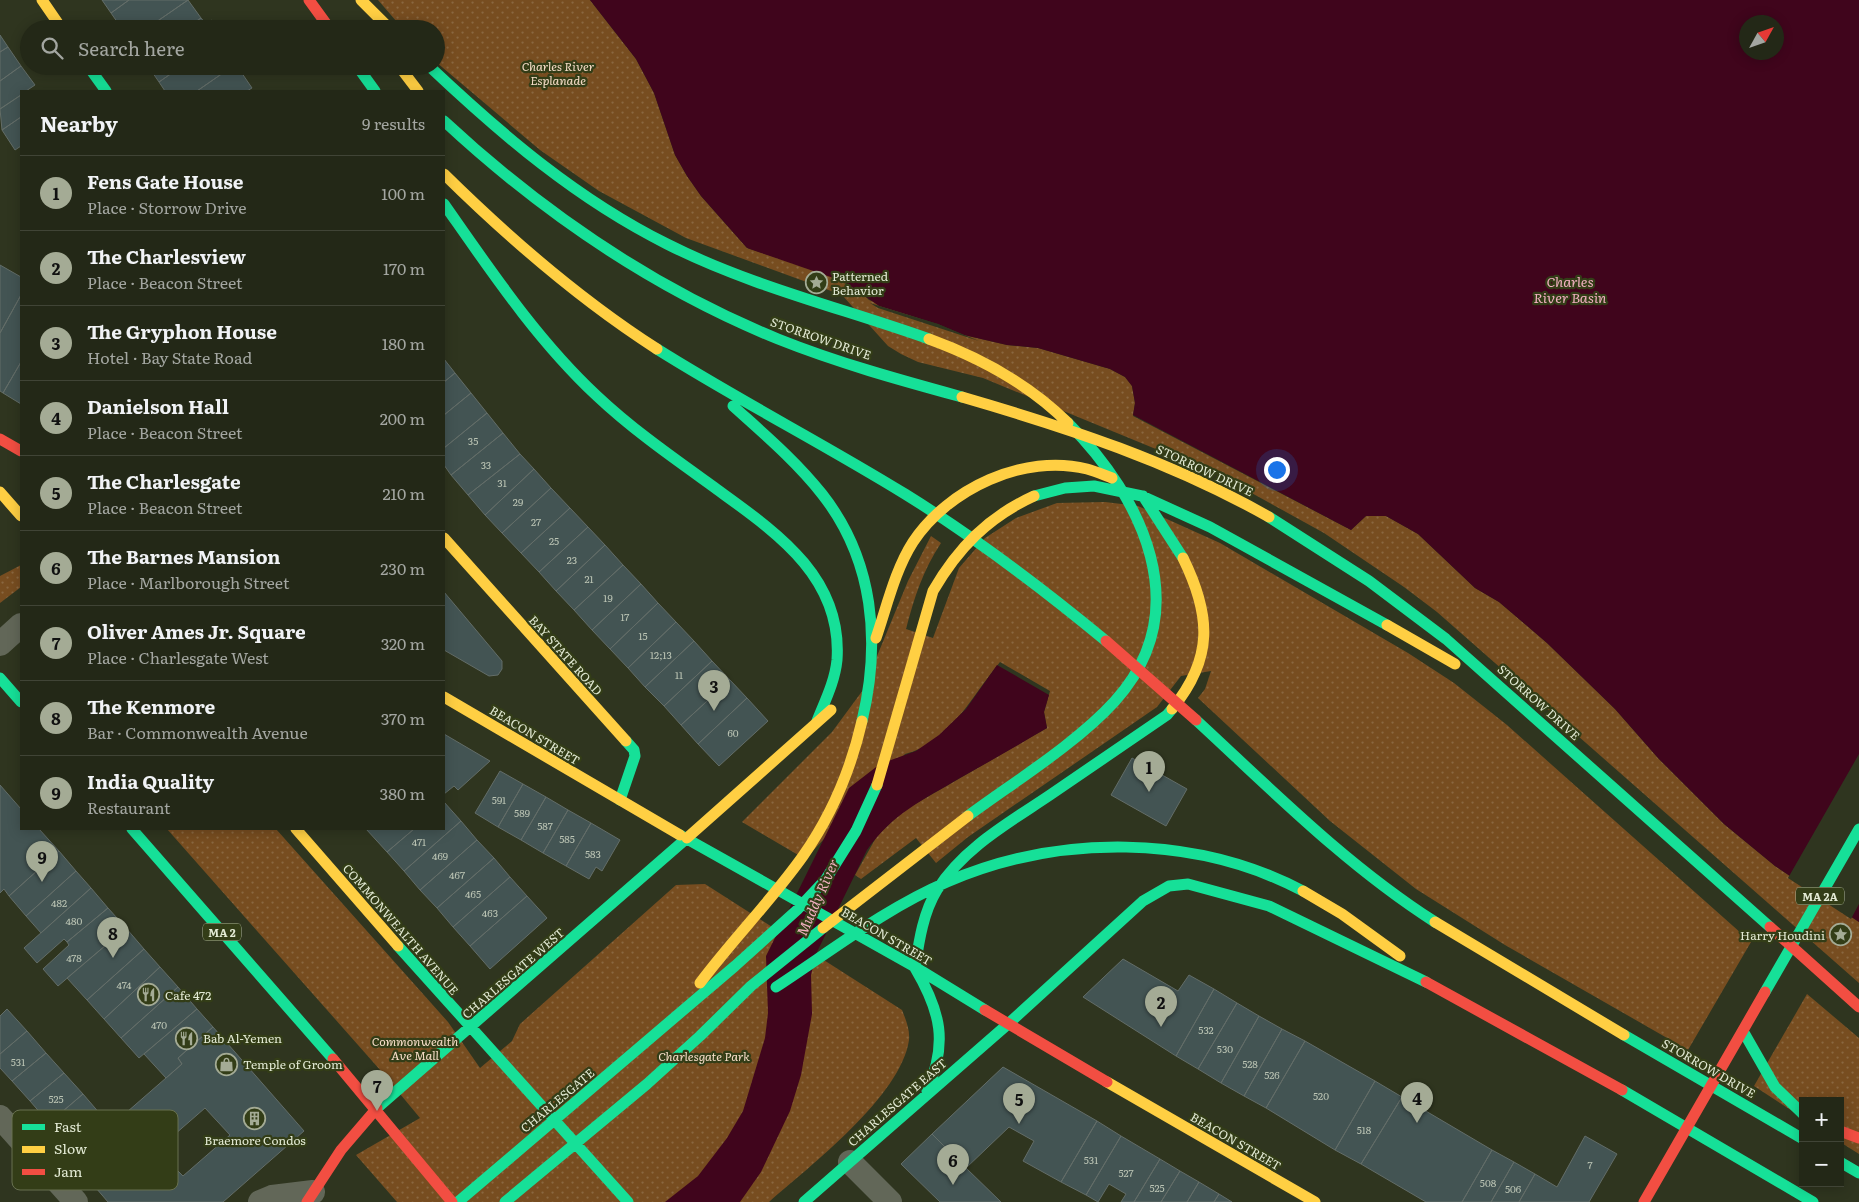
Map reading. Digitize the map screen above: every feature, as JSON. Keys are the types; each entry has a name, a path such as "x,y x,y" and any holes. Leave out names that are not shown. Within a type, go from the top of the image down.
{"main road":[{"path":"42,0 56,20"},
{"path":"310,0 324,20"},
{"path":"352,0 366,20"},
{"path":"360,0 381,20"},
{"path":"94,75 105,90"},
{"path":"363,75 374,90"},
{"path":"406,75 417,90"},
{"path":"439,75 510,140 594,203 666,244 698,259 971,356 1028,390 1055,410 1090,438 1122,469"},
{"name":"STORROW DRIVE","path":"445,122 500,172 574,228 637,268 728,317 770,336 834,359 1056,425 1108,444 1199,480 1295,531 1388,594 1431,627 1859,1007"},
{"name":"STORROW DRIVE","path":"445,175 512,241 552,274 625,328 724,389 836,451 927,507 1029,579 1148,676 1356,865 1423,914 1596,1021 1799,1137"},
{"path":"445,205 516,305 563,361 596,396 658,447 775,531 808,565 826,601 836,641 834,674 817,721"},
{"path":"674,1019 724,950 785,879 807,849 842,786 859,735 870,677 872,640 866,583 858,554 845,528 812,482 701,375"},
{"path":"505,1202 694,1042 749,988 1102,716 1117,700 1133,678 1148,650 1155,622 1155,570 1144,532 1120,487 1084,439 1055,410"},
{"path":"0,439 20,450"},
{"path":"857,680 868,658 900,571 913,542 933,517 962,493 1003,475 1032,468 1055,466 1084,468 1103,474 1137,495 1189,518 1292,571 1512,697"},
{"path":"925,1094 933,1079 939,1058 940,1019 931,995 915,968 923,920 934,896 948,873 966,854 992,834 1167,715 1183,698 1201,663 1205,643 1202,606 1187,566 1172,539 1133,482"},
{"path":"674,1019 798,910 837,863 864,816 879,781 933,590 944,570 966,540 1001,511 1036,496 1078,486 1109,488 1137,495"},
{"path":"0,492 20,515"},
{"name":"BAY STATE ROAD","path":"445,539 634,750 635,756 620,800"},
{"path":"0,678 20,701"},
{"name":"BEACON STREET","path":"445,698 764,883 915,968 1315,1202"},
{"name":"CHARLESGATE WEST","path":"310,1197 346,1143 374,1111 686,838 840,700"},
{"name":"MA 2A","path":"1644,1202 1859,829"},
{"name":"MA 2","path":"133,830 312,1034 374,1111 452,1202"},
{"name":"COMMONWEALTH AVENUE","path":"297,830 470,1028 628,1202"},
{"path":"766,994 897,910 946,883 1004,862 1071,850 1130,848 1179,852 1230,862 1264,873 1295,887 1325,904 1389,948 1449,993 1652,1107 1813,1202"},
{"name":"CHARLESGATE EAST","path":"804,1202 925,1094 1008,1024 1143,901 1160,890 1178,884 1188,884 1269,906 1449,993"},
{"path":"694,1042 750,1004"},
{"name":"CHARLESGATE","path":"458,1202 674,1019"},
{"path":"1743,1031 1774,1085 1789,1103 1799,1111"},
{"path":"1844,1132 1859,1138"},
{"path":"1844,1164 1859,1173"}],"street":[{"path":"0,644 20,626"},
{"path":"0,1116 12,1130"},
{"path":"850,1162 890,1202"},
{"path":"65,1190 76,1202"},
{"path":"260,1202 272,1197 310,1197"}],"green space":[{"name":"Charles River Esplanade","path":"378,0 590,0 636,59 654,93 675,155 687,176 701,196 747,248 827,274 858,290 869,300 964,335 1007,345 1038,348 1110,369 1125,377 1132,386 1135,403 1133,416 1351,530 1366,516 1386,516 1418,534 1475,588 1499,602 1547,643 1615,709 1658,758 1724,824 1775,866 1859,922 1859,983 1437,612 1404,587 1324,533 1219,475 983,378 918,362 901,354 888,346 842,295 686,238 599,191 540,150 445,70 445,20 395,20"},
{"path":"1105,502 1138,506 1220,543 1408,653 1454,683 1507,725 1751,942 1688,1050 1505,945 1416,889 1330,821 1198,698 1205,689 1211,671 1181,676 1157,707 968,837 936,863 916,838 861,879 855,875 877,836 903,811 1047,728 1044,712 1050,691 1000,662 948,728 921,748 905,754 805,859 742,822 832,732 863,690 908,581 931,536 941,543 929,563 920,584 906,629 933,638 959,568 985,538 1016,518 1057,503"},
{"path":"20,566 20,588 0,603 0,576"},
{"name":"Charlesgate Park","path":"168,830 277,830 448,1022 480,1068 512,1041 520,1024 676,885 705,884 902,1010 909,1036 902,1062 890,1084 872,1106 829,1150 769,1202 397,1202 356,1155 420,1118 381,1071"},
{"path":"1807,994 1859,1038 1859,1154 1844,1145 1844,1097 1799,1097 1799,1115 1754,1086"}],"water":[{"name":"Charles River Basin","path":"590,0 1859,0 1859,922 1775,866 1724,824 1658,758 1615,709 1547,643 1499,602 1475,588 1418,534 1386,516 1366,516 1351,530 1133,415 1135,403 1132,386 1125,377 1110,369 1038,348 1007,345 964,335 938,324 879,306 845,282 747,248 701,196 687,176 675,155 654,93 636,59"},
{"name":"Muddy River","path":"997,665 1049,695 1044,712 1047,728 909,808 877,837 867,850 816,954 811,975 812,1014 801,1075 790,1111 761,1172 740,1202 665,1202 698,1176 727,1138 743,1111 765,1038 768,1013 766,956 849,788 880,764 916,751 939,735 966,709"}],"pier":[{"path":"870,303 938,324 979,341 878,308"},
{"path":"1859,754 1859,904 1851,919 1788,878"}],"building":[{"path":"102,0 129,0 111,13"},
{"path":"129,0 188,0 159,20 116,20 111,13"},
{"path":"188,0 201,18 198,20 159,20"},
{"path":"0,35 8,47 0,52"},
{"path":"8,47 20,67 0,81 0,52"},
{"path":"20,67 20,75 28,75 35,85 28,90 20,90 20,96 0,109 0,81"},
{"path":"154,75 169,75 159,82"},
{"path":"169,75 220,75 198,90 164,90 159,82"},
{"path":"220,75 243,75 252,88 249,90 198,90"},
{"path":"20,96 20,118 2,130 0,109"},
{"path":"20,118 20,147 15,150 2,130"},
{"path":"0,265 20,276 20,297 0,333"},
{"path":"20,297 20,364 3,393 0,391 0,333"},
{"path":"445,360 455,373 445,381"},
{"path":"20,364 20,403 3,393"},
{"path":"455,373 471,393 445,414 445,381"},
{"path":"471,393 487,413 445,447 445,414"},
{"path":"487,413 503,433 451,475 445,466 445,447"},
{"path":"503,433 520,454 468,495 451,475"},
{"path":"520,454 534,469 485,515 468,495"},
{"path":"534,469 551,488 502,533 485,515"},
{"path":"551,488 570,508 521,553 502,533"},
{"path":"570,508 588,527 539,572 521,553"},
{"path":"588,527 605,545 556,591 539,572"},
{"path":"605,545 623,565 574,610 556,591"},
{"path":"623,565 641,584 592,630 574,610"},
{"path":"641,584 658,603 610,649 592,630"},
{"path":"445,593 502,661 502,669 498,675 489,676 445,651"},
{"path":"658,603 676,622 628,668 610,649"},
{"path":"676,622 694,641 645,687 628,668"},
{"path":"694,641 712,661 664,706 645,687"},
{"path":"712,661 730,680 681,725 664,706"},
{"path":"730,680 747,698 698,744 681,725"},
{"path":"747,698 768,721 719,766 698,744"},
{"path":"445,735 490,761 458,790 454,786 445,793"},
{"path":"1132,758 1187,789 1166,826 1111,795"},
{"path":"500,771 523,784 498,827 475,813"},
{"path":"523,784 546,797 521,840 498,827"},
{"path":"0,785 20,808 20,830 40,830 59,851 9,896 4,889 0,893"},
{"path":"546,797 568,810 543,853 521,840"},
{"path":"445,803 461,821 404,871 387,852 413,830 445,830"},
{"path":"568,810 591,823 566,866 543,853"},
{"path":"461,821 477,840 420,890 404,871"},
{"path":"591,823 620,840 602,871 596,867 589,879 566,866"},
{"path":"367,830 413,830 387,852"},
{"path":"477,840 494,858 437,908 420,890"},
{"path":"59,851 76,871 26,916 9,896"},
{"path":"494,858 510,877 453,927 437,908"},
{"path":"76,871 91,888 41,933 26,916"},
{"path":"510,877 527,896 470,946 453,927"},
{"path":"91,888 108,908 67,942 64,939 37,963 24,948"},
{"path":"527,896 547,918 490,969 470,946"},
{"path":"108,908 126,928 58,986 43,969 69,945 67,942"},
{"path":"126,928 144,949 87,1000 67,978"},
{"path":"144,949 160,967 104,1019 87,1000"},
{"path":"1123,959 1178,991 1189,975 1214,989 1176,1056 1083,997"},
{"path":"160,967 178,987 121,1038 104,1019"},
{"path":"178,987 197,1009 139,1058 121,1038"},
{"path":"1214,989 1237,1003 1198,1069 1176,1056"},
{"path":"1237,1003 1259,1016 1221,1083 1198,1069"},
{"path":"7,1009 27,1031 0,1054 0,1016"},
{"path":"197,1009 213,1027 178,1058 182,1064 166,1078 144,1054"},
{"path":"1259,1016 1282,1029 1244,1096 1221,1083"},
{"name":"Braemore Condos","path":"213,1027 304,1131 223,1202 108,1202 98,1190 178,1190 178,1171 183,1176 230,1135 205,1108 178,1131 178,1110 129,1110 182,1064 178,1058"},
{"path":"1282,1029 1305,1041 1266,1108 1244,1096"},
{"path":"27,1031 46,1053 12,1081 0,1068 0,1054"},
{"path":"1305,1041 1375,1081 1335,1150 1266,1108"},
{"path":"46,1053 64,1073 30,1101 12,1081"},
{"path":"1003,1067 1097,1121 1061,1182 1023,1161 1034,1141 1009,1127 966,1168 932,1134"},
{"path":"64,1073 83,1094 64,1110 38,1110 30,1101"},
{"path":"1375,1081 1402,1097 1361,1164 1335,1150"},
{"path":"83,1094 97,1110 64,1110"},
{"path":"1402,1097 1492,1150 1462,1202 1426,1202 1361,1164"},
{"path":"1097,1121 1121,1136 1086,1195 1061,1182"},
{"path":"932,1134 1001,1202 940,1202 901,1164"},
{"path":"1121,1136 1160,1159 1134,1202 1121,1202 1126,1194 1109,1184 1098,1202 1086,1195"},
{"path":"1585,1136 1617,1154 1589,1202 1519,1202 1535,1174 1557,1187"},
{"path":"1492,1150 1514,1162 1491,1202 1462,1202"},
{"path":"1160,1159 1180,1171 1161,1202 1134,1202"},
{"path":"1514,1162 1535,1174 1519,1202 1491,1202"},
{"path":"1180,1171 1199,1182 1187,1202 1161,1202"},
{"path":"1199,1182 1219,1194 1214,1202 1187,1202"},
{"path":"1219,1194 1232,1202 1214,1202"}],"traffic: fast":[{"path":"94,75 105,90"},
{"path":"363,75 374,90"},
{"path":"439,75 484,117 571,186 602,207 667,244 731,272 796,296 929,339"},
{"path":"445,122 520,187 560,217 643,272 687,296 732,319 801,348 869,371 962,397"},
{"path":"445,205 516,304 554,352 575,374 610,408 638,431 779,537 816,578 828,603 836,630 837,660 832,683 817,721"},
{"path":"657,349 931,511 1008,564 1106,641"},
{"path":"733,406 779,448 812,482 839,519 853,546 863,574 869,603 871,632 868,691 862,721"},
{"path":"968,816 1045,762 1100,717 1115,701 1140,666 1153,630 1156,593 1150,556 1137,520 1119,485 1095,453 1068,423"},
{"path":"1034,496 1065,488 1094,486 1142,496 1210,527 1387,625"},
{"path":"1143,496 1183,558"},
{"path":"1269,517 1369,581 1446,639 1770,927"},
{"path":"0,678 20,701"},
{"path":"915,967 920,937 928,908 937,890 960,861 988,837 1167,715 1172,709"},
{"path":"1196,720 1341,852 1402,900 1435,922"},
{"path":"620,800 635,756 634,750 626,741"},
{"path":"458,1202 735,966 797,910 826,879 856,831 877,785"},
{"path":"1765,992 1859,829"},
{"path":"133,830 333,1059"},
{"path":"680,835 915,967 985,1010"},
{"path":"377,1108 687,838"},
{"path":"776,987 881,917 924,892 990,866 1034,855 1080,849 1126,847 1172,850 1217,859 1261,872 1303,891"},
{"path":"1008,1024 1143,901 1169,886 1188,884 1269,906 1426,982"},
{"path":"505,1202 647,1084 751,986 823,928"},
{"path":"398,946 628,1202"},
{"path":"915,968 931,999 939,1028 938,1058 927,1091"},
{"path":"804,1202 1008,1024"},
{"path":"1743,1031 1775,1087 1799,1110"},
{"path":"1624,1035 1799,1137"},
{"path":"1622,1090 1813,1202"},
{"path":"1844,1164 1859,1173"}],"traffic: slow":[{"path":"42,0 56,20"},
{"path":"361,0 381,20"},
{"path":"406,75 417,90"},
{"path":"445,175 494,222 546,267 600,310 657,349"},
{"path":"929,339 986,364 1021,384 1068,423"},
{"path":"962,397 1041,421 1119,448 1195,479 1269,517"},
{"path":"876,638 896,576 913,542 928,523 946,506 967,491 1013,471 1038,466 1063,465 1087,469 1112,478"},
{"path":"0,492 20,515"},
{"path":"877,785 933,591 953,561 976,535 1002,514 1034,496"},
{"path":"445,539 626,741"},
{"path":"1172,709 1186,690 1195,672 1204,636 1199,598 1183,558"},
{"path":"1387,625 1455,664"},
{"path":"445,698 680,835"},
{"path":"687,838 831,710"},
{"path":"700,983 778,889 813,841 839,792 852,757 862,721"},
{"path":"823,928 968,816"},
{"path":"297,830 398,946"},
{"path":"1303,891 1342,914 1400,956"},
{"path":"1435,922 1624,1035"},
{"path":"1107,1082 1315,1202"}],"traffic: jam":[{"path":"309,0 323,20"},
{"path":"0,439 20,450"},
{"path":"1106,641 1196,720"},
{"path":"1770,927 1859,1007"},
{"path":"1426,982 1622,1090"},
{"path":"1644,1202 1765,992"},
{"path":"985,1010 1107,1082"},
{"path":"333,1059 452,1202"},
{"path":"307,1202 341,1150 377,1108"},
{"path":"1844,1132 1859,1138"}],"place":[{"name":"Patterned Behavior","path":"816,283"},
{"name":"The Gryphon House","path":"714,711"},
{"name":"Fens Gate House","path":"1149,792"},
{"name":"India Quality","path":"42,882"},
{"name":"Harry Houdini","path":"1841,935"},
{"name":"The Kenmore","path":"113,958"},
{"name":"Cafe 472","path":"149,995"},
{"name":"The Charlesview","path":"1161,1027"},
{"name":"Bab Al-Yemen","path":"187,1038"},
{"name":"Temple of Groom","path":"227,1064"},
{"name":"Oliver Ames Jr. Square","path":"377,1111"},
{"name":"Braemore Condos","path":"255,1119"},
{"name":"Danielson Hall","path":"1417,1123"},
{"name":"The Charlesgate","path":"1019,1124"},
{"name":"The Barnes Mansion","path":"953,1185"}],"park label":[{"name":"Commonwealth Ave Mall","path":"415,1048"}]}
